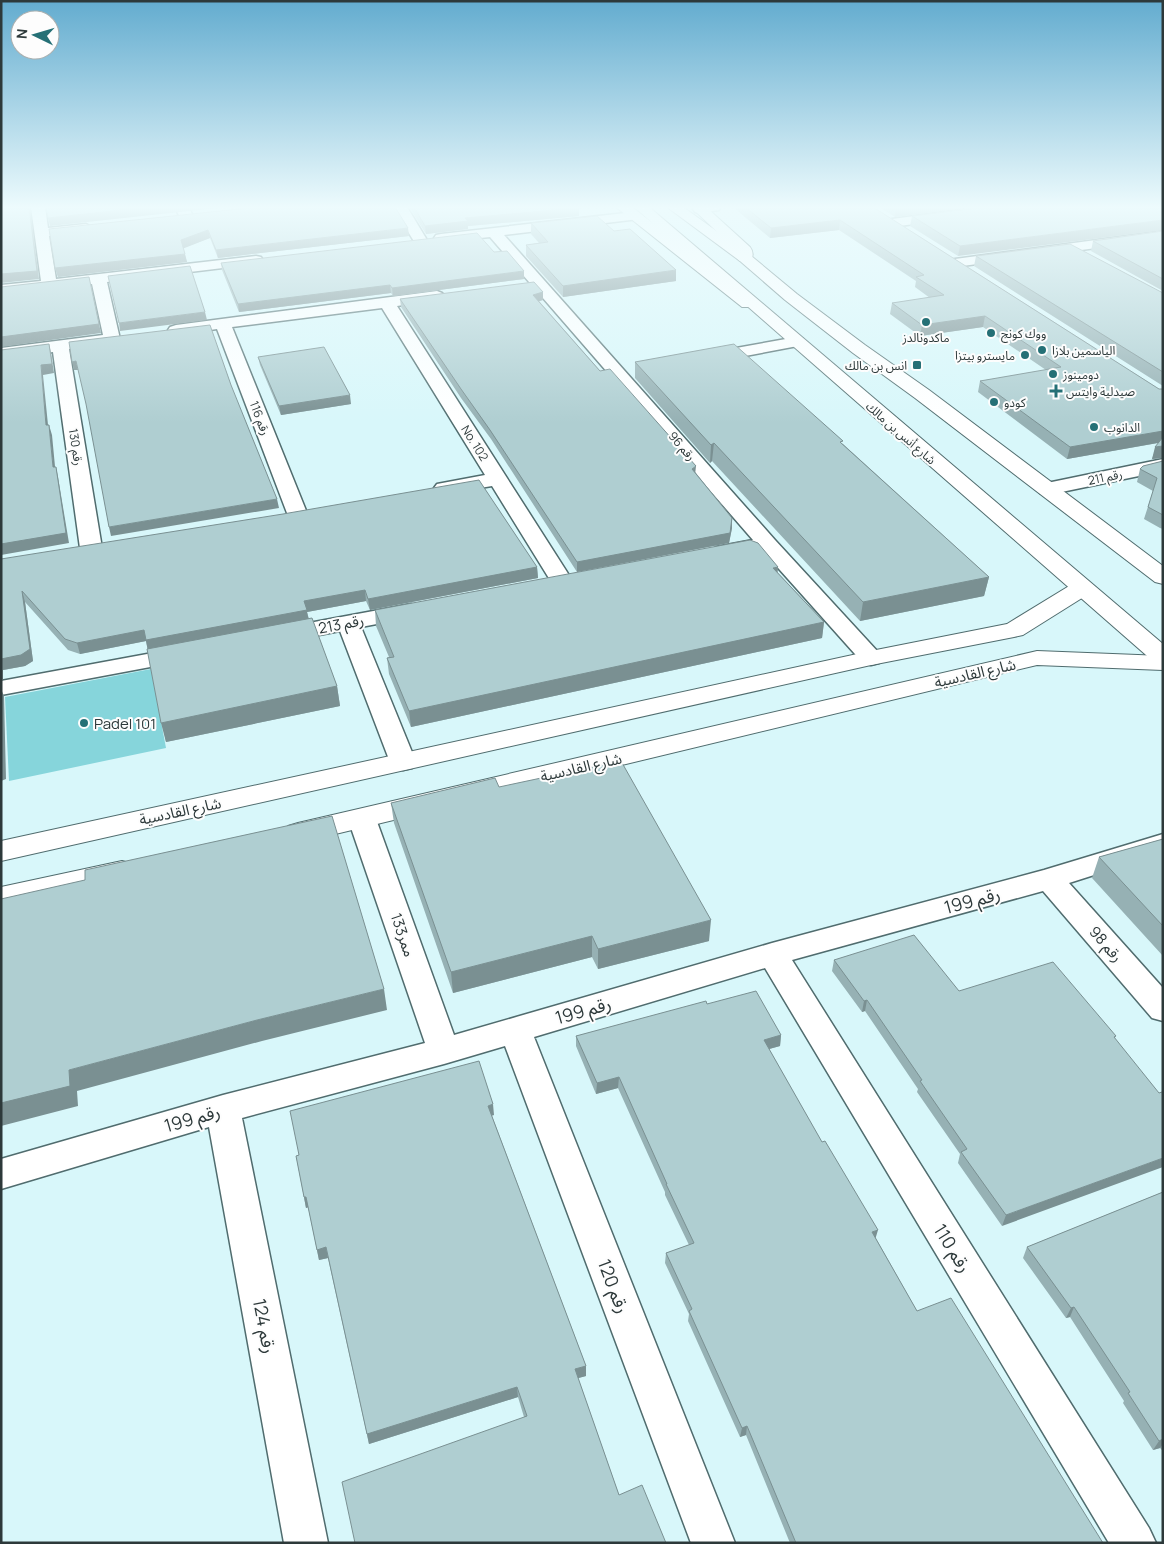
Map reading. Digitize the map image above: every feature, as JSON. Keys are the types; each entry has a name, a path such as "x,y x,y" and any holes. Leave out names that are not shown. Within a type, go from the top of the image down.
{"main road":[{"name":"شارع أنس بن مالك","path":"719,279 797,342 1163,657"},
{"path":"770,279 859,349 1047,489 1153,564 1163,577"},
{"name":"شارع القادسية","path":"1,851 871,658 1014,630 1082,588"},
{"path":"1014,630 1026,633 1036,639 1040,648 1037,658"},
{"name":"شارع القادسية","path":"275,838 362,819 1037,658 1163,663"},
{"path":"1,898 148,866"}],"street":[{"path":"48,279 49,285"},
{"path":"1,290 99,279"},
{"path":"99,279 112,339"},
{"name":"رقم 96","path":"536,279 768,544 871,658"},
{"path":"520,285 539,282"},
{"path":"158,333 453,294"},
{"name":"No. 102","path":"387,302 563,583"},
{"name":"رقم 116","path":"224,324 297,513"},
{"path":"1,353 131,336"},
{"path":"694,360 797,342"},
{"name":"رقم 130","path":"60,346 92,548"},
{"path":"618,374 637,370"},
{"name":"رقم 211","path":"1047,489 1163,465"},
{"path":"422,492 498,479"},
{"path":"700,557 768,544"},
{"name":"رقم 213","path":"261,640 436,607"},
{"path":"348,623 403,762"},
{"path":"1,688 203,650"},
{"name":"ممر133","path":"362,819 444,1051"},
{"name":"رقم 199","path":"1,1174 223,1110 444,1051 772,954 1048,879 1163,843"},
{"name":"رقم 98","path":"1048,879 1163,1009"},
{"name":"رقم 110","path":"772,954 1134,1543"},
{"name":"رقم 120","path":"515,1030 713,1543"},
{"name":"رقم 124","path":"223,1110 306,1543"}],"shaded area":[{"name":"Padel 101","path":"151,669 166,748 9,781 5,697"}],"building":[{"path":"71,279 89,279 99,324 1,337 1,287"},
{"path":"109,279 194,279 205,312 119,323"},
{"path":"228,279 461,279 392,288 390,285 238,304"},
{"path":"557,279 612,279 563,286"},
{"path":"919,279 986,279 1159,389 1163,389 1163,431 1070,447 980,381 1061,367 985,316 922,325 892,303 944,295"},
{"path":"1013,279 1137,279 1163,293 1163,372"},
{"path":"534,282 543,292 533,295 600,371 610,369 696,466 692,469 732,518 730,533 577,562 490,430 400,299"},
{"path":"210,325 231,385 277,499 109,527 86,404 76,361 72,362 69,342"},
{"path":"49,344 52,364 41,365 46,425 49,425 53,467 56,467 66,533 1,544 1,350"},
{"path":"734,344 843,441 840,442 989,577 863,602 714,443 711,445 635,362"},
{"path":"324,347 350,395 279,406 258,357"},
{"path":"1163,437 1163,446 1155,447"},
{"path":"1163,461 1163,515 1148,507 1157,478 1140,469 1143,466"},
{"path":"479,480 537,567 368,599 365,590 304,601 307,610 146,640 144,630 77,643 65,639 22,591 30,649 21,655 1,659 1,559 283,514"},
{"path":"750,540 758,543 778,567 773,568 824,622 409,711 387,658 394,657 375,610"},
{"path":"312,618 337,686 161,723 147,649"},
{"path":"1,731 2,768 1,768"},
{"path":"621,761 711,920 598,949 592,936 451,972 391,803 495,778 499,787"},
{"path":"332,816 384,989 257,1020 69,1070 70,1086 1,1103 1,899 85,880 85,870"},
{"path":"1163,839 1163,926 1099,857"},
{"path":"914,935 959,991 1053,962 1116,1036 1114,1037 1159,1093 1163,1093 1163,1158 1006,1215 961,1152 967,1149 920,1081 922,1080 867,1000 864,1001 834,960"},
{"path":"756,991 781,1035 764,1040 822,1142 825,1141 878,1230 872,1232 917,1311 951,1298 1103,1543 796,1543 747,1426 742,1428 689,1311 692,1309 666,1253 694,1243 619,1077 597,1083 576,1036 706,1001 707,1004"},
{"path":"479,1061 493,1104 488,1106 586,1366 575,1369 619,1495 642,1485 666,1543 355,1543 342,1482 527,1416 517,1387 367,1434 326,1247 317,1250 306,1197 304,1197 296,1156 299,1155 290,1111"},
{"path":"1163,1192 1163,1439 1159,1441 1128,1393 1130,1392 1074,1307 1071,1308 1027,1247"}],"place":[{"name":"ماكدونالدز","path":"926,322"},
{"name":"ووك كونج","path":"991,333"},
{"name":"الياسمين بلازا","path":"1042,350"},
{"name":"مايسترو بيتزا","path":"1025,355"},
{"name":"انس بن مالك","path":"917,365"},
{"name":"دومينوز","path":"1053,374"},
{"name":"صيدلية وايتس","path":"1056,391"},
{"name":"كودو","path":"994,402"},
{"name":"الدانوب","path":"1094,427"},
{"name":"Padel 101","path":"84,723"}]}
